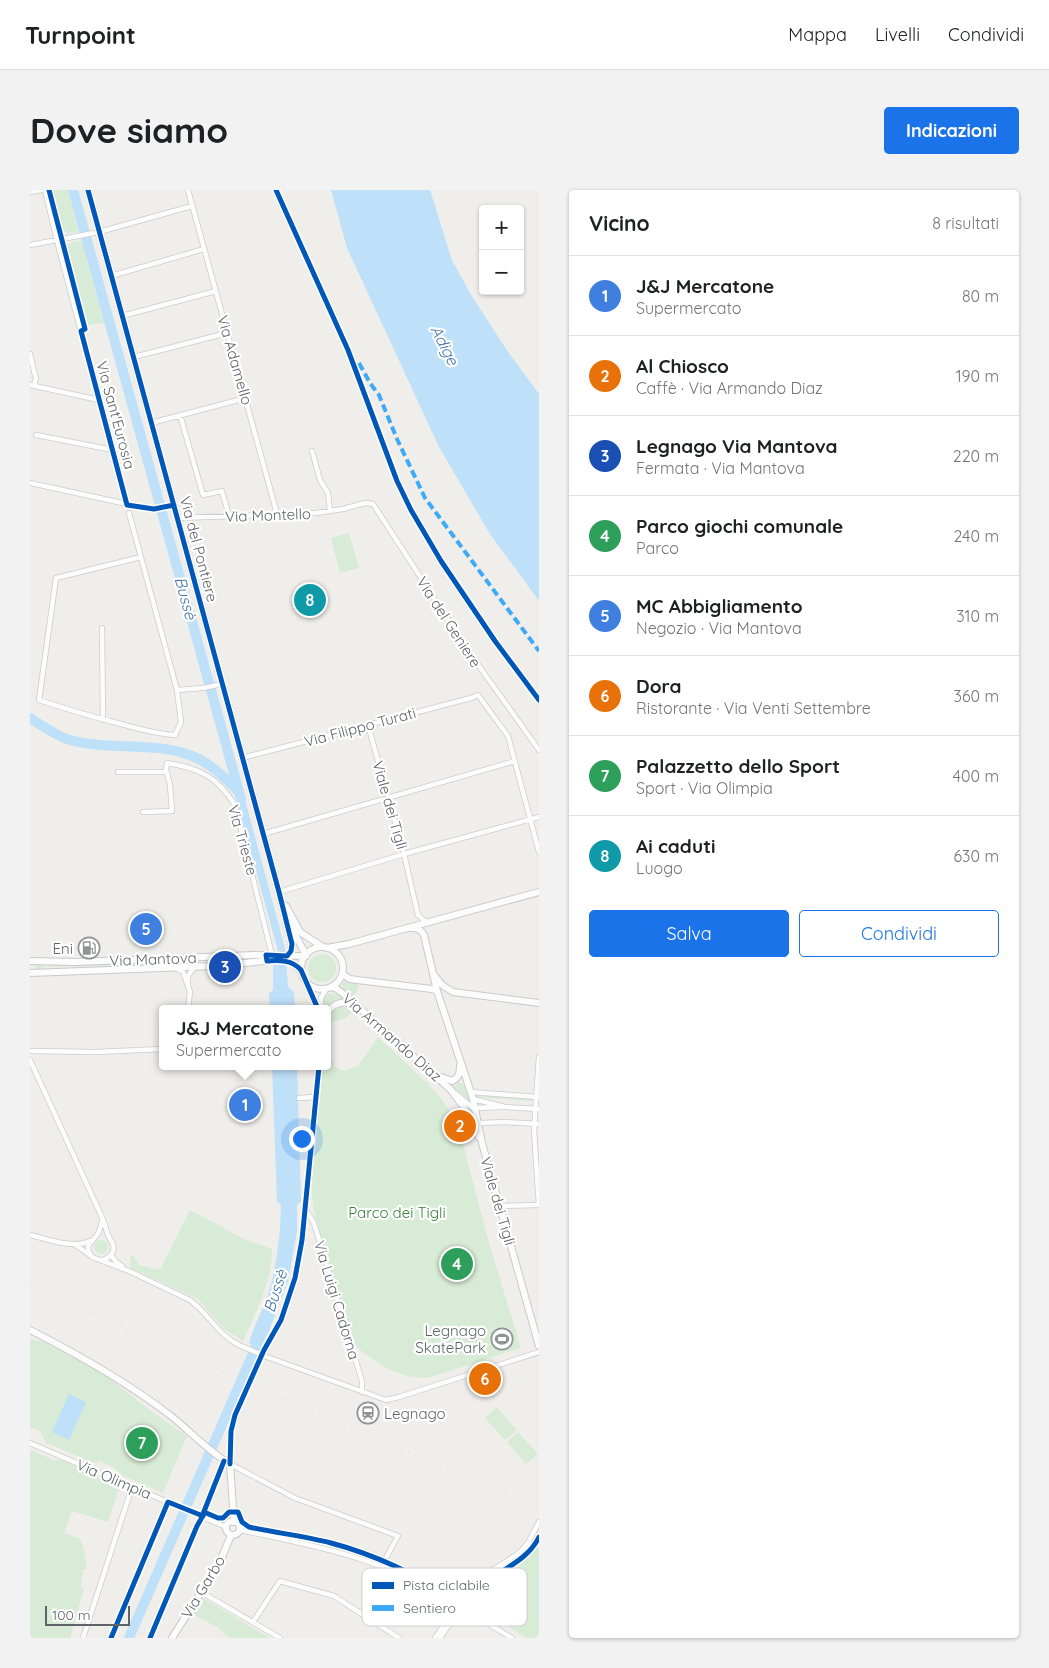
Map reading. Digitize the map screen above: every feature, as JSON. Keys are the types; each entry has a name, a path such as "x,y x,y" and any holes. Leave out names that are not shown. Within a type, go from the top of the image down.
{"main road":[{"name":"Via del Pontiere","path":"88,190 98,233 134,357 171,505 177,518 219,684 242,758 285,915 292,946 288,958"},
{"name":"Via del Pontiere","path":"279,892 300,932 325,948"},
{"path":"301,970 306,955 312,950 349,944 539,892"},
{"name":"Via del Pontiere","path":"285,915 306,955"},
{"path":"411,928 423,932 429,923"},
{"name":"Viale dei Tigli","path":"423,932 437,991 472,1095 482,1143 539,1346"},
{"path":"288,958 301,970 305,981 317,989 329,988 339,981 343,968 339,956 334,951 325,948"},
{"name":"Via Mantova","path":"30,961 76,962 288,958 306,955"},
{"name":"Via Mantova","path":"30,973 194,967 274,957"},
{"path":"433,973 442,985 452,992"},
{"path":"342,974 354,980 437,991"},
{"name":"Via Armando Diaz","path":"329,988 342,992 452,1090 471,1119 482,1143"},
{"path":"442,1004 447,993 452,992 539,1003"},
{"path":"331,1008 342,1002 357,1005"},
{"name":"Viale dei Tigli","path":"437,1075 452,1081 457,1079 460,1066 458,1055"},
{"path":"30,1330 74,1352 110,1374 171,1416 218,1457 230,1464 234,1522"},
{"path":"230,1522 234,1522 239,1524 240,1530 236,1535 231,1535 226,1527 230,1522"},
{"name":"Via Garbo","path":"172,1638 220,1562 231,1535"}],"street":[{"path":"30,192 43,190"},
{"name":"Via Sant'Eurosia","path":"43,190 127,505"},
{"name":"Via Adamello","path":"188,190 277,514"},
{"path":"30,245 98,233 192,206"},
{"path":"111,276 204,249"},
{"path":"122,316 216,291"},
{"path":"134,357 227,333"},
{"path":"30,354 36,379 32,385 99,400"},
{"path":"151,423 246,398"},
{"path":"180,415 203,495 222,490 229,516"},
{"path":"36,435 113,450"},
{"path":"312,451 320,480 328,493 330,511"},
{"path":"30,483 127,505 154,509 171,505"},
{"name":"Via del Geniere","path":"357,505 369,503 375,506 466,647 501,699 539,750"},
{"name":"Via Montello","path":"177,518 330,511 357,505"},
{"path":"129,513 141,557 177,690 181,722 174,735 161,734 103,720 39,700 56,578 141,557"},
{"path":"102,628 103,720"},
{"path":"177,690 203,688 219,684"},
{"name":"Via Filippo Turati","path":"242,758 478,695 508,736 515,761"},
{"name":"Viale dei Tigli","path":"368,725 404,854 418,914"},
{"path":"263,834 515,761 539,852"},
{"name":"Via Trieste","path":"166,772 168,764 186,766 208,774 225,790 235,806 274,957"},
{"path":"118,772 166,772 170,785 172,810 143,812"},
{"path":"279,892 404,854 539,817"},
{"path":"411,928 417,920 418,914 429,923"},
{"path":"175,967 183,972 188,986 190,992 188,1005"},
{"path":"188,986 188,976 194,967"},
{"path":"305,981 318,1005"},
{"path":"321,1005 322,998 329,988"},
{"path":"30,1051 96,1052 159,1049"},
{"path":"500,1206 539,1205 536,1124 539,1057"},
{"path":"30,1060 103,1219 108,1238 113,1247 109,1258 101,1260"},
{"path":"264,1350 281,1320 293,1285 302,1240 318,1070"},
{"name":"Via Armando Diaz","path":"452,1090 470,1107 475,1109"},
{"path":"472,1095 538,1097"},
{"path":"472,1095 505,1107 537,1109"},
{"path":"299,1098 315,1097"},
{"path":"475,1109 499,1109 505,1107"},
{"path":"479,1124 505,1122 536,1124"},
{"name":"Via Luigi Cadorna","path":"305,1212 308,1212 314,1223 362,1381 362,1392"},
{"path":"96,1236 103,1219"},
{"path":"30,1235 72,1244 83,1243 96,1236 103,1235 108,1238"},
{"path":"90,1240 88,1248 90,1255"},
{"path":"72,1244 97,1260 130,1271 190,1300 198,1306 220,1332 239,1345 380,1399 389,1400 539,1352"},
{"path":"111,1255 116,1262 130,1271"},
{"path":"239,1406 232,1430 230,1464 295,1498 398,1536 381,1567 334,1550 240,1530"},
{"name":"Via Olimpia","path":"30,1443 226,1527"},
{"path":"83,1638 132,1487"},
{"path":"496,1568 520,1553 528,1543 539,1522"},
{"path":"253,1622 280,1581 334,1596 362,1614"},
{"path":"201,1592 280,1638"},
{"path":"380,1626 399,1638"},
{"path":"492,1626 512,1638"},
{"path":"435,1638 441,1635"}],"green space":[{"path":"51,190 68,190 79,232 67,233 62,229"},
{"path":"82,240 105,323 85,325 64,244"},
{"path":"349,533 359,568 340,573 331,538"},
{"path":"322,954 332,958 336,968 332,978 322,982 312,978 308,968 312,958"},
{"path":"198,962 43,967 36,970 36,964 43,966"},
{"path":"345,981 358,984 357,992 353,995 355,998 343,989 342,984"},
{"path":"327,994 337,994 345,999 330,1005 324,1005 324,997"},
{"path":"339,1005 352,1006 356,1010 344,1019 331,1021 331,1011"},
{"name":"Parco dei Tigli","path":"378,1037 429,1085 444,1102 458,1125 489,1243 521,1348 431,1377 420,1378 388,1369 352,1343 313,1217 315,1216 312,1198 312,1179 322,1070 331,1070 331,1058 335,1067 344,1071 358,1066"},
{"path":"459,1082 466,1086 471,1105 448,1083 456,1085"},
{"path":"476,1095 533,1098 533,1101 477,1097"},
{"path":"190,1210 246,1240 272,1249 270,1272 258,1308 243,1341 223,1328 198,1299 131,1268 130,1258 133,1254 139,1265 160,1270"},
{"path":"98,1240 104,1240 108,1247 104,1254 98,1254 94,1250 94,1244"},
{"path":"30,1339 43,1342 102,1373 187,1436 163,1493 118,1473 107,1464 99,1461 94,1463 46,1443 40,1431 30,1427"},
{"path":"497,1407 517,1430 505,1440 485,1418"},
{"path":"518,1432 538,1454 526,1464 507,1442"},
{"path":"30,1450 54,1460 62,1460 120,1484 108,1522 72,1511 64,1533 79,1538 83,1546 87,1569 83,1569 81,1588 84,1589 70,1638 30,1638"},
{"path":"535,1547 539,1547 539,1638 527,1638 507,1626 527,1626 527,1568 505,1568 531,1549 534,1550"},
{"path":"201,1597 270,1638 230,1638 217,1627 191,1613"}],"water":[{"name":"Adige","path":"331,190 430,190 452,260 470,293 506,349 539,394 539,601 490,534 439,447 347,248"},
{"path":"241,785 285,948 288,986 294,992 295,1005 270,1005 269,993 273,990 273,967 278,951 233,787"},
{"path":"272,1070 297,1070 301,1201 297,1205 297,1231 288,1281 269,1331 260,1348 249,1343 272,1282 280,1229 281,1207 277,1202"},
{"path":"69,1394 86,1402 69,1440 52,1432"}],"waterway":[{"name":"Bussè","path":"73,190 241,799"},
{"path":"30,718 55,734 70,740 101,745 163,749 192,756 211,766 237,790"},
{"name":"Bussè","path":"129,1638 261,1335"}],"tunnel":[{"path":"239,1406 263,1353"}],"railway":[{"path":"30,1287 357,1431 539,1507"}],"marked path":[{"path":"359,363 379,395 397,439 425,498 539,651"}],"cycle path":[{"path":"49,190 85,329 81,331 127,505 154,509 174,505"},
{"path":"88,190 292,944 291,951 287,956 266,955 267,961 286,961 294,964 301,970 316,1005"},
{"path":"276,190 348,350 397,481 411,510 441,561 495,641 539,700"},
{"path":"230,1464 231,1431 235,1415 264,1350 281,1320 295,1278 302,1240 319,1070"},
{"path":"150,1638 224,1461"},
{"path":"111,1638 168,1502 203,1516"},
{"path":"204,1512 218,1518 223,1518 229,1512 238,1512 242,1522 249,1527 347,1548 399,1568"},
{"path":"508,1568 526,1554 539,1537"}],"place":[{"name":"Ai caduti","path":"310,600"},
{"name":"MC Abbigliamento","path":"146,929"},
{"name":"Eni","path":"89,948"},
{"name":"Legnago Via Mantova","path":"225,967"},
{"name":"J&J Mercatone","path":"245,1105"},
{"name":"Al Chiosco","path":"460,1126"},
{"name":"Parco giochi comunale","path":"457,1264"},
{"name":"Legnago SkatePark","path":"502,1339"},
{"name":"Dora","path":"485,1379"},
{"name":"Legnago","path":"368,1413"},
{"name":"Palazzetto dello Sport","path":"142,1443"}]}
